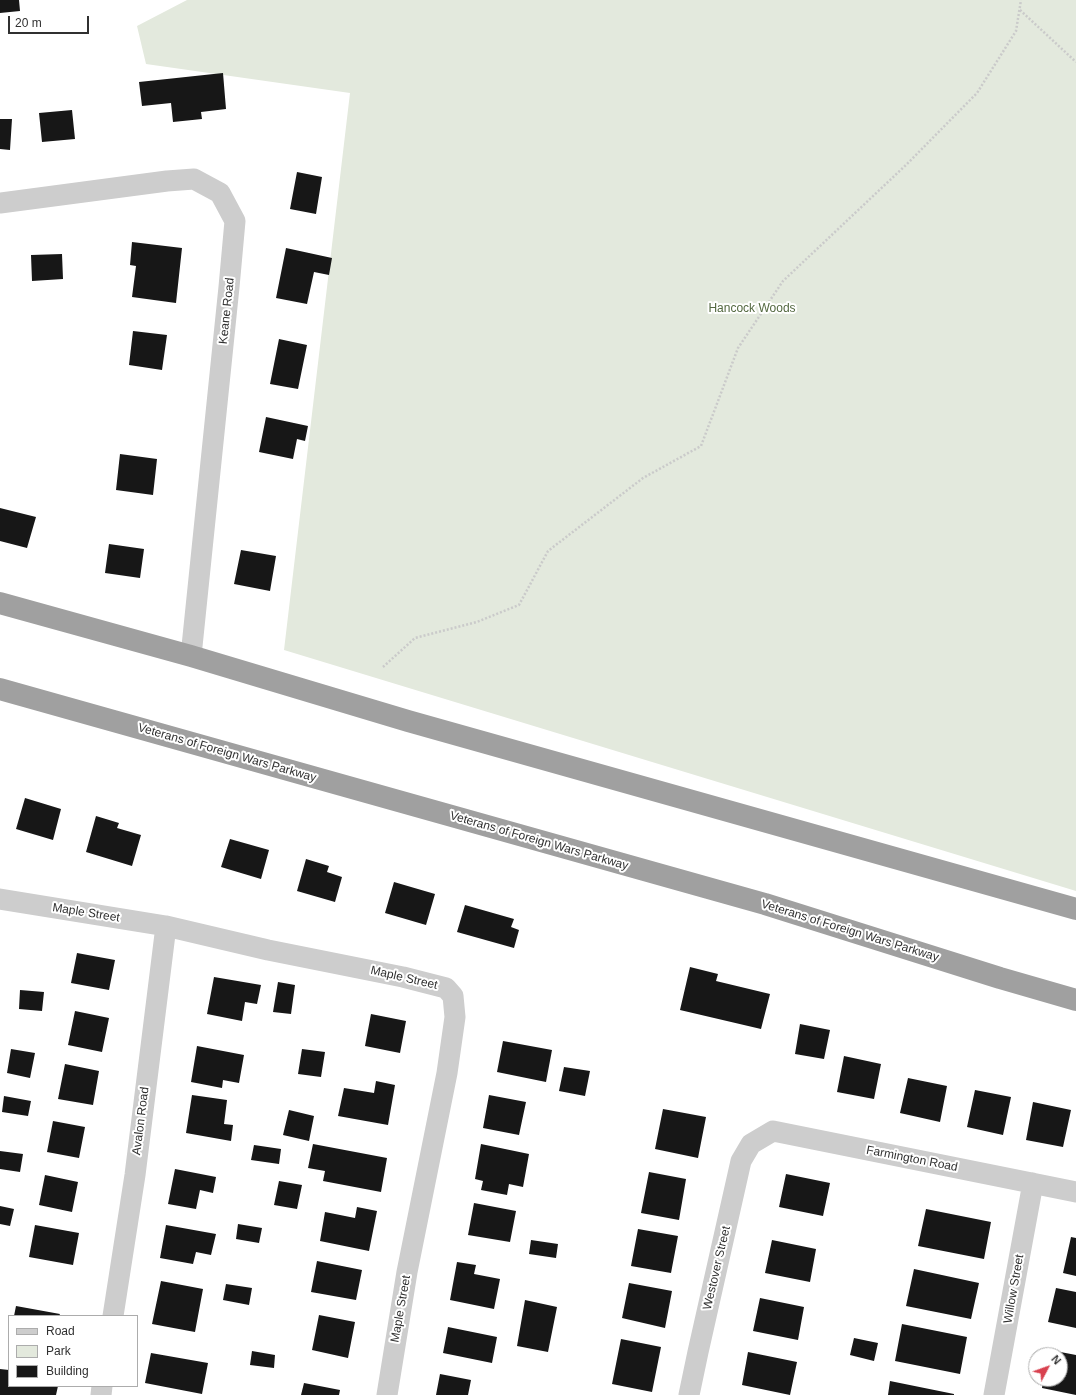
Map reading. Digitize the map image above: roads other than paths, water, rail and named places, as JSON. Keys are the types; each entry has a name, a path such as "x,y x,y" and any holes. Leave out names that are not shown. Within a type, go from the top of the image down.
{"highway":[{"path":"0,602 191,656 408,721 1076,909"},
{"name":"Veterans of Foreign Wars Parkway","path":"0,689 751,900 986,974 1076,1000"}],"street":[{"name":"Keane Road","path":"0,203 167,181 194,179 220,193 235,221 191,656"},
{"name":"Maple Street","path":"0,899 166,926 268,950 403,977 446,988 453,996 455,1017 447,1073 407,1272 387,1395"},
{"name":"Avalon Road","path":"113,1315 135,1175 166,926"},
{"name":"Farmington Road","path":"751,1144 773,1131 1076,1192"},
{"name":"Westover Street","path":"689,1395 742,1161 751,1144"},
{"name":"Willow Street","path":"994,1395 1033,1183"}],"park label":[{"name":"Hancock Woods","path":"752,309"}]}
